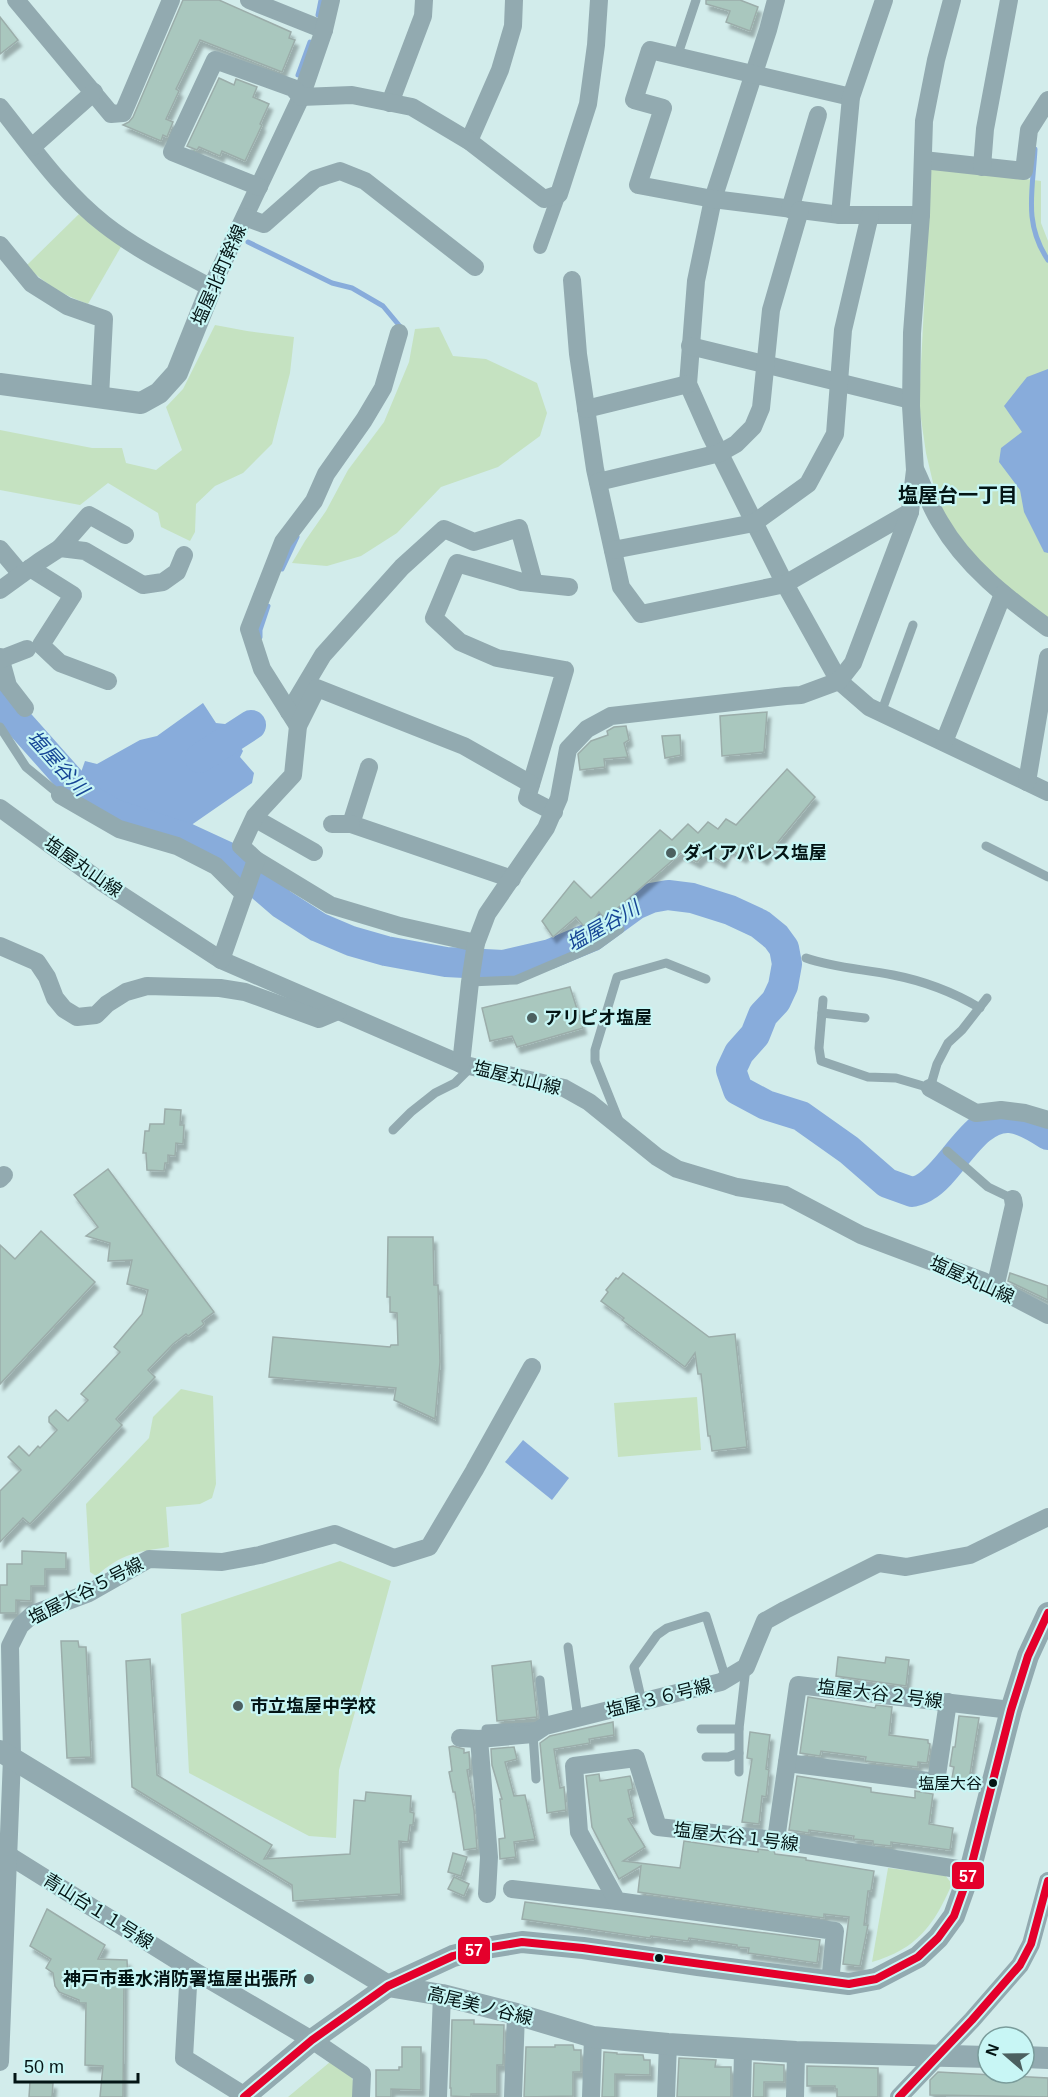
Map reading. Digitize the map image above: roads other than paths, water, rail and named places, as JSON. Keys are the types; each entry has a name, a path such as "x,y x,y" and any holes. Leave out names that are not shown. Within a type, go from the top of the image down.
{"street":[{"path":"19,1 111,114 123,113 171,0"},
{"path":"249,0 324,30"},
{"name":"塩屋北町幹線","path":"0,384 141,403 159,393 177,373 212,288 301,97 324,30 330,0"},
{"path":"390,103 423,16 424,0"},
{"path":"469,141 500,70 513,27 514,0"},
{"path":"540,247 588,104 599,0"},
{"path":"777,0 713,199 696,281 688,384 784,584 839,681 869,707 1048,792"},
{"path":"840,215 851,97 884,0"},
{"path":"467,1065 470,982 476,943 487,914 546,828 559,798 568,749 587,729 611,716 801,695 839,681 853,663 910,512 915,470 911,400 912,333 921,215 924,121 936,60 952,0"},
{"path":"982,167 985,129 1009,0"},
{"path":"851,97 650,50 634,100 663,108 630,190 840,215 921,215"},
{"path":"259,187 172,152 215,60 293,88 301,97 352,95 412,107 469,141 544,199 559,194"},
{"path":"32,147 94,92"},
{"path":"923,160 1024,171 1029,130 1048,100"},
{"path":"0,107 61,183 103,224 132,244 212,288"},
{"path":"598,482 720,453 736,444 753,427 761,408 771,310 818,115"},
{"path":"245,217 264,224 315,179 340,171 365,181 475,267"},
{"path":"613,550 754,523 808,484 835,434 843,330 870,215"},
{"path":"0,245 32,284 67,306 104,320 100,397"},
{"path":"572,280 578,354 598,482 621,587 641,614 784,584 910,512"},
{"path":"294,719 262,669 249,629 283,543 314,501 326,474 364,420 383,388 399,333"},
{"path":"690,346 911,400"},
{"path":"586,409 688,384"},
{"path":"915,470 940,522 976,570 1048,628"},
{"path":"0,590 60,549 89,515 125,535"},
{"path":"241,846 255,816 293,775 294,719 323,655 402,567 444,530 474,542 519,528 534,583"},
{"path":"0,549 25,571 73,595 41,645 60,663 108,681"},
{"path":"60,549 85,551 143,585 163,582 177,572 184,555"},
{"path":"554,812 527,798 566,670 497,658 460,642 434,618 458,563 522,582 569,587"},
{"path":"944,742 1003,594"},
{"path":"25,708 8,686 0,658 27,649"},
{"path":"1027,782 1048,657"},
{"path":"294,719 317,688 464,746 531,784"},
{"path":"351,824 369,767"},
{"path":"60,795 119,829 177,846 216,866 244,894"},
{"name":"塩屋丸山線","path":"0,807 103,883 221,960 467,1065 564,1088 589,1102 657,1157 677,1169 737,1187 785,1195 861,1235 955,1270 1048,1315"},
{"path":"241,846 258,838 263,823 277,808"},
{"path":"263,823 314,852"},
{"path":"332,824 351,824 512,879"},
{"path":"241,846 254,866 330,904 400,926 476,943"},
{"path":"221,960 254,866"},
{"path":"0,946 37,962 47,977 55,998 64,1009 77,1017 96,1015 107,1004 126,992 147,986 220,988 244,992 320,1019 338,1011"},
{"path":"930,1088 976,1113 1001,1110 1025,1113 1048,1120"},
{"path":"995,1288 1014,1205 1013,1199"},
{"name":"塩屋大谷５号線","path":"0,2062 3,1911 8,1855 6,1754 10,1646 20,1626 33,1614 89,1593 148,1559 222,1562 260,1555 335,1534 394,1558 429,1547 532,1367"},
{"path":"746,1668 765,1621 879,1563 906,1567 970,1555 1048,1516"},
{"path":"189,1968 184,2058 245,2097 312,2040 388,1986 453,1956 480,1949 522,1942 583,1948 830,1983 849,1984 876,1979 918,1957 938,1938 954,1916 970,1871 1011,1710 1028,1656 1048,1613"},
{"name":"塩屋３６号線","path":"460,1738 539,1730 721,1682 746,1668"},
{"name":"塩屋大谷２号線","path":"776,1840 798,1684 1011,1710"},
{"path":"787,1763 936,1782 948,1702"},
{"path":"482,1734 489,1857 487,1894"},
{"name":"高尾美ノ谷線","path":"6,1754 388,1986 442,1995 593,2037 796,2052 976,2057"},
{"name":"塩屋大谷１号線","path":"618,1901 579,1832 574,1766 636,1758 658,1827 776,1840 970,1871"},
{"name":"青山台１１号線","path":"8,1855 189,1968 312,2040 362,2074 361,2097"},
{"path":"899,2097 1020,1965 1031,1944 1048,1881"},
{"path":"512,1889 835,1930 830,1983"},
{"path":"438,2097 442,1995"},
{"path":"513,2097 516,2014"},
{"path":"591,2097 593,2037"},
{"path":"666,2097 669,2044"},
{"path":"741,2097 743,2049"},
{"path":"795,2097 796,2052"}],"lane":[{"path":"677,57 696,0"},
{"path":"881,712 913,626"},
{"path":"0,726 26,767 60,795"},
{"path":"986,846 1048,877"},
{"path":"470,982 516,980 598,945 620,929"},
{"path":"806,958 825,964 895,975 930,985 957,994 980,1008"},
{"path":"623,1129 595,1061 595,1050 617,977 666,963 706,979"},
{"path":"823,1000 820,1061 868,1077 896,1078 930,1088 937,1064 948,1043 962,1030 987,998"},
{"path":"822,1013 865,1018"},
{"path":"393,1130 435,1093 455,1083 467,1065"},
{"path":"947,1151 988,1187 1013,1199"},
{"path":"642,1702 634,1666 657,1635 667,1628 706,1616 726,1679"},
{"path":"568,1647 578,1718"},
{"path":"739,1772 739,1729 746,1668"},
{"path":"536,1779 540,1680"},
{"path":"701,1729 739,1729"},
{"path":"706,1757 728,1757 739,1753"}],"water":[{"path":"1048,369 1048,553 1044,552 1024,512 1020,490 999,462 1001,448 1022,432 1004,406 1027,377"},
{"path":"203,703 216,723 225,724 243,751 240,757 254,773 252,783 187,828 112,803 79,778 85,761 97,764 140,740 157,736"},
{"path":"523,1440 569,1478 552,1500 505,1462"}],"waterway":[{"path":"318,15 321,0"},
{"path":"298,75 310,42"},
{"path":"1035,149 1032,219 1040,246 1048,260"},
{"path":"248,242 332,283 352,288 383,306 403,330"},
{"path":"282,569 297,537"},
{"path":"260,637 268,606"},
{"name":"塩屋谷川","path":"0,697 4,706 85,797 114,814 187,838 226,856 282,904 318,927 351,941 386,951 446,962 503,965 550,954 591,937 635,905 651,898 668,895 692,898 730,910 760,924 776,937 784,948 787,964 783,986 776,1001 763,1015 755,1035 739,1053 731,1070 738,1090 766,1105 801,1116 849,1150 887,1183 912,1192 923,1188 935,1180 974,1135 985,1125 997,1119 1020,1120 1048,1135"},
{"path":"200,758 251,725"}],"place":[{"name":"ダイアパレス塩屋","path":"671,853"},
{"name":"アリピオ塩屋","path":"532,1018"},
{"name":"市立塩屋中学校","path":"238,1706"},
{"name":"塩屋大谷","path":"993,1783"},
{"name":"神戸市垂水消防署塩屋出張所","path":"309,1979"}],"district":[{"name":"塩屋台一丁目","path":"958,495"}]}
